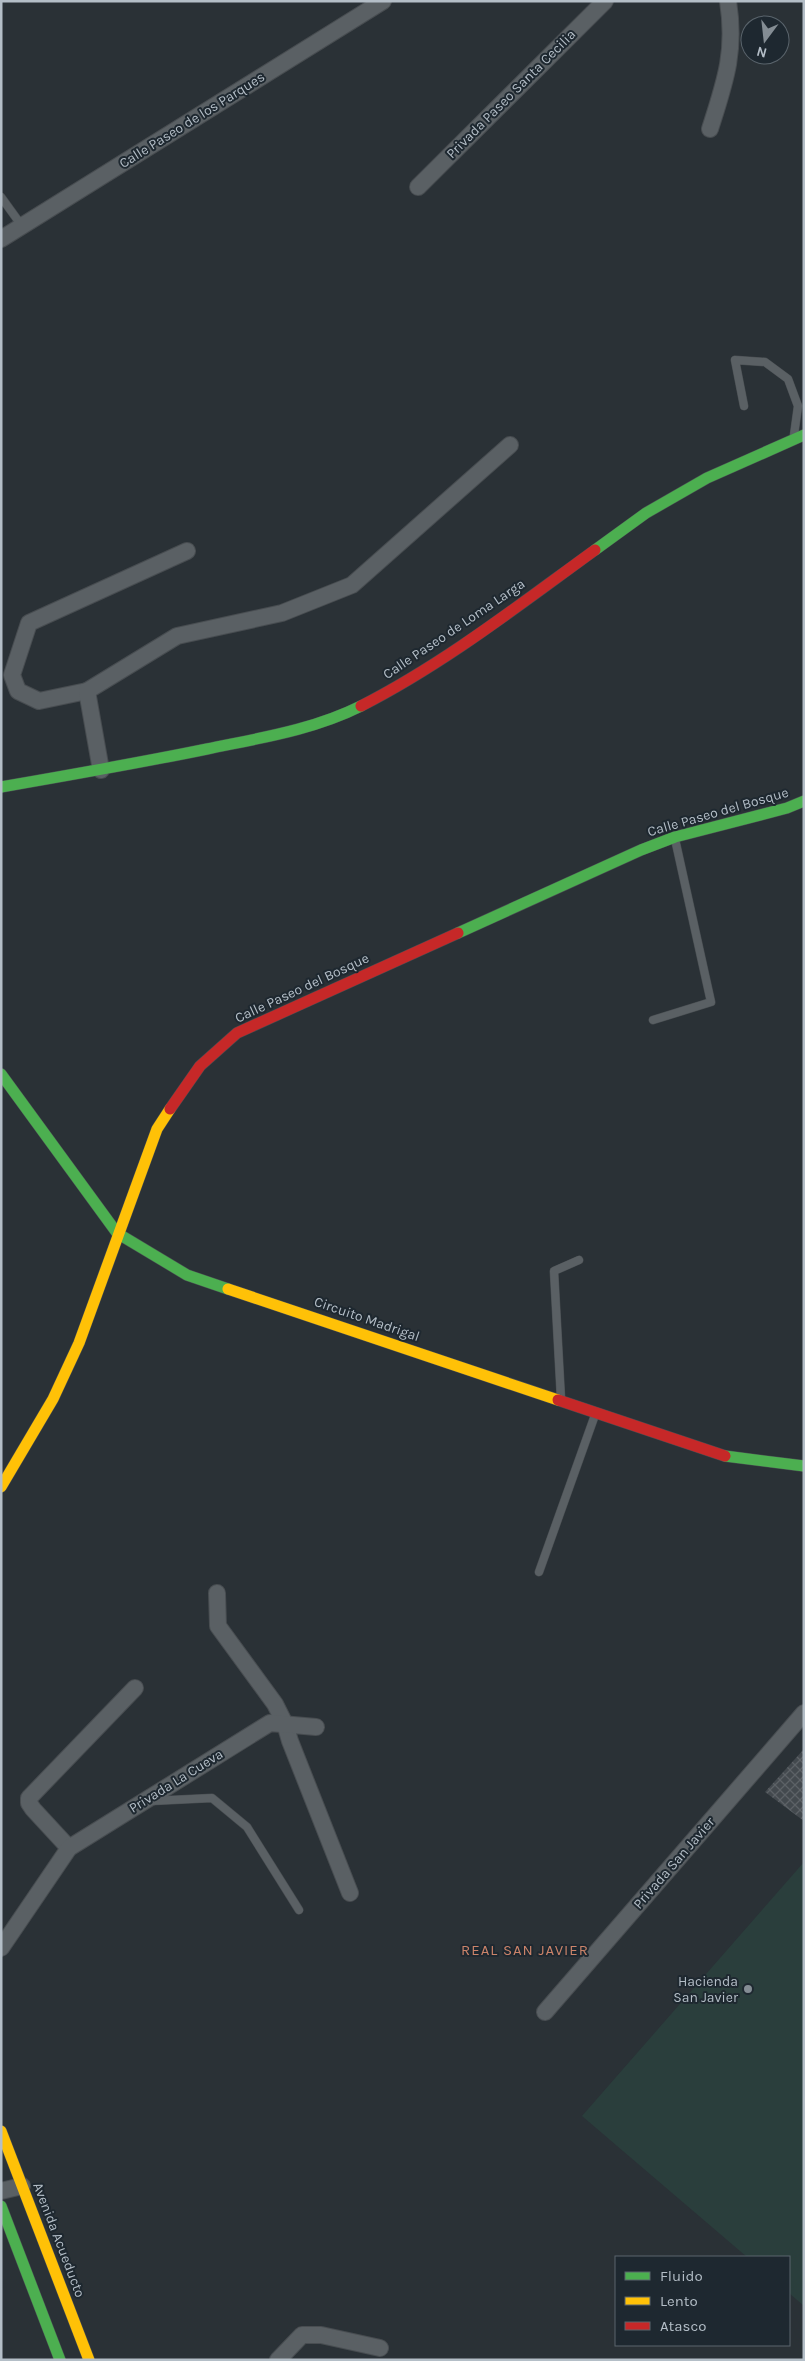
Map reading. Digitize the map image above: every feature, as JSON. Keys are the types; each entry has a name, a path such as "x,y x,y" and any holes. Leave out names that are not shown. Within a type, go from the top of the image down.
{"street":[{"name":"Calle Paseo de los Parques","path":"1,239 384,1"},
{"name":"Privada Paseo Santa Cecilia","path":"418,187 604,1"},
{"path":"710,130 731,55 731,19 728,1"},
{"name":"Calle Paseo de Loma Larga","path":"1,787 101,770 292,732 344,714 400,686 464,643 646,513 707,478 798,438"},
{"path":"187,551 29,623 12,675 18,691 39,700 87,691 177,636 282,613 352,585 510,445"},
{"path":"87,691 101,770"},
{"name":"Calle Paseo del Bosque","path":"1,1487 53,1399 75,1351 157,1129 178,1095 200,1066 237,1033 641,850 675,837 787,808 804,801"},
{"name":"Circuito Madrigal","path":"1,1074 118,1233 187,1274 730,1458 804,1466"},
{"path":"216,1593 218,1626 275,1704 285,1724 350,1893"},
{"path":"69,1848 33,1810 29,1803 29,1798 135,1688"},
{"name":"Privada San Javier","path":"545,2012 804,1713"},
{"name":"Privada La Cueva","path":"1,1948 69,1848 270,1723 316,1727"},
{"name":"Avenida Acueducto","path":"1,2131 89,2360"},
{"path":"1,2192 22,2186"},
{"path":"30,2205 2,2210 16,2242 59,2359"},
{"path":"1,2235 16,2242"},
{"path":"278,2360 302,2335 322,2335 380,2348"}],"lane":[{"path":"1,198 22,226"},
{"path":"744,406 736,360 765,362 788,379 798,406 798,438"},
{"path":"653,1020 711,1002 675,837"},
{"path":"562,1401 554,1271 579,1260"},
{"path":"539,1572 596,1413"},
{"path":"142,1802 212,1798 247,1827 299,1910"}],"green space":[{"name":"Hacienda San Javier","path":"804,1862 804,2306 790,2294 790,2256 746,2256 582,2116"}],"building":[{"path":"804,1749 804,1821 765,1792"}],"traffic: fast":[{"path":"595,550 646,513 707,478 804,435"},
{"path":"1,787 266,737 324,721 361,706"},
{"path":"458,933 641,850 675,837 787,808 804,801"},
{"path":"1,1074 117,1233 187,1275 228,1289"},
{"path":"725,1456 804,1466"},
{"path":"1,2206 60,2360"}],"traffic: slow":[{"path":"1,1487 53,1399 79,1343 157,1129 170,1109"},
{"path":"228,1289 558,1400"},
{"path":"1,2131 89,2360"}],"traffic: jam":[{"path":"361,706 452,652 595,550"},
{"path":"170,1109 200,1066 237,1033 458,933"},
{"path":"558,1400 725,1456"}],"place":[{"name":"Hacienda San Javier","path":"748,1989"}],"district":[{"name":"REAL SAN JAVIER","path":"525,1950"}]}
